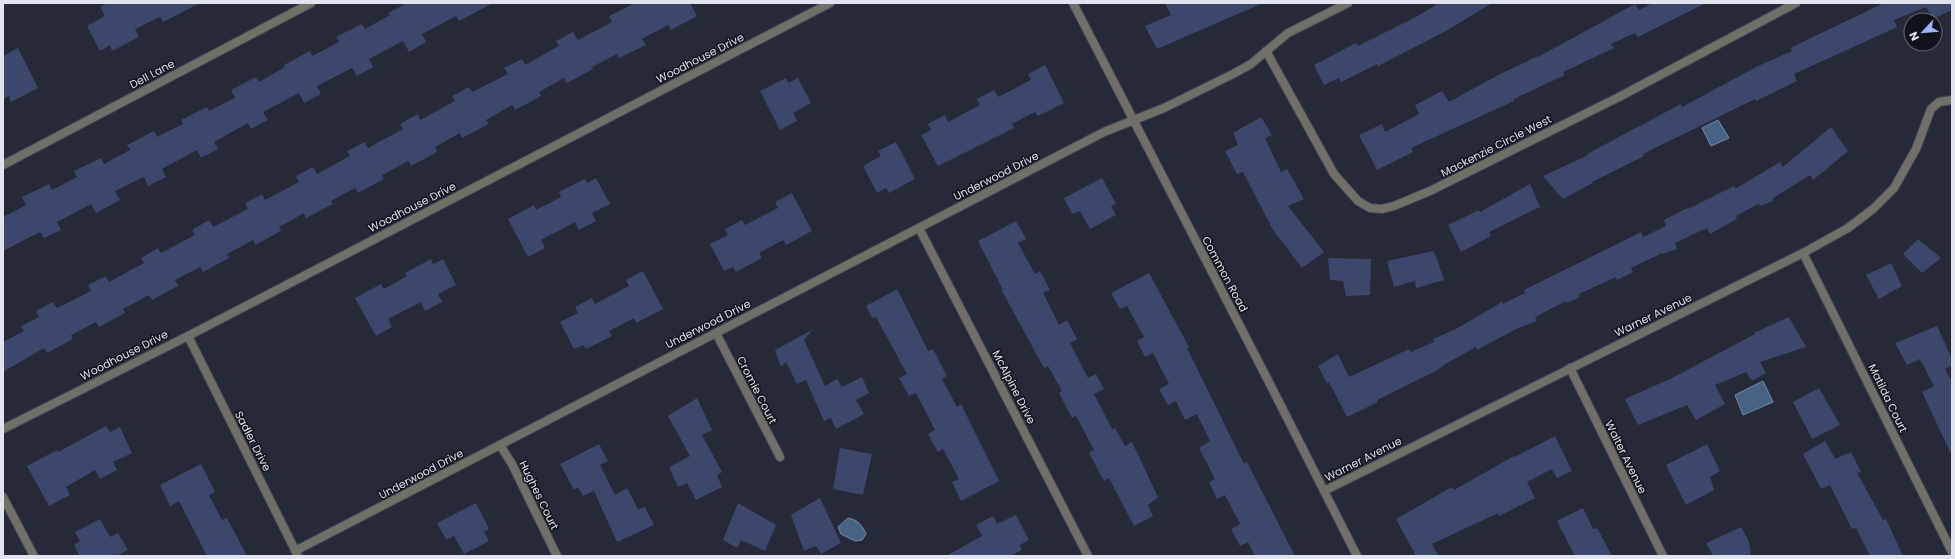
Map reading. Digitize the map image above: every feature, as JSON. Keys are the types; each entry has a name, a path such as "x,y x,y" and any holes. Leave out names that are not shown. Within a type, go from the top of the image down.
{"street":[{"name":"Dell Lane","path":"3,165 311,3"},
{"name":"Woodhouse Drive","path":"3,429 188,336 830,3"},
{"name":"Common Road","path":"1072,3 1357,556"},
{"name":"Underwood Drive","path":"297,553 500,445 1104,132 1164,108 1233,74 1251,64 1288,33 1348,3"},
{"name":"Mackenzie Circle West","path":"1266,51 1334,174 1358,201 1370,208 1382,208 1394,206 1430,192 1619,97 1796,3"},
{"name":"Warner Avenue","path":"1324,491 1803,253 1848,228 1873,209 1894,188 1916,149 1931,109 1939,102 1952,100"},
{"name":"McAlpine Drive","path":"919,228 1088,556"},
{"name":"Matilda Court","path":"1803,253 1952,552"},
{"name":"Cromie Court","path":"716,333 780,457"},
{"name":"Sadler Drive","path":"188,336 297,553"},
{"name":"Walter Avenue","path":"1570,368 1663,556"},
{"name":"Hughes Court","path":"500,445 512,464 556,556"},
{"path":"3,497 34,556"}],"water":[{"path":"1718,120 1729,138 1711,146 1702,128"},
{"path":"1763,381 1773,402 1743,415 1735,395"},
{"path":"848,518 859,523 863,528 866,534 862,540 855,541 841,534 838,527"}],"building":[{"path":"108,3 200,3 163,22 160,17 135,29 139,37 112,51 110,45 100,51 87,26 105,16 100,7"},
{"path":"407,3 493,3 459,21 456,16 422,34 426,42 409,52 403,41 369,59 373,67 357,76 352,68 317,86 321,94 304,103 299,93 263,112 268,120 251,129 248,123 214,142 218,149 201,158 197,150 162,169 166,177 148,186 144,177 115,191 120,200 96,213 91,204 57,222 61,230 44,238 40,232 3,251 3,217 26,205 22,197 49,184 52,190 77,177 74,171 101,158 104,164 130,150 127,145 154,131 157,137 183,124 181,120 207,107 209,111 235,98 231,90 256,77 259,82 285,67 284,65 310,51 312,56 339,42 336,37 362,24 365,29 390,15 388,13"},
{"path":"635,3 690,3 697,16 671,30 668,25 642,39 646,45 619,58 617,54 592,67 593,69 567,83 564,78 539,92 541,96 515,110 512,105 486,120 489,124 462,138 460,133 435,147 437,152 411,166 408,161 382,175 384,179 358,193 355,188 331,201 333,204 306,218 304,213 279,227 281,231 255,245 253,240 227,254 229,258 203,272 200,267 175,280 178,286 152,300 149,295 123,309 125,313 99,327 96,322 71,335 73,339 47,353 44,348 3,372 3,342 24,331 21,326 39,317 36,311 53,302 57,308 91,291 88,285 106,276 109,282 144,263 141,258 158,248 161,253 195,235 192,230 209,220 213,227 248,209 245,203 262,194 265,200 299,182 296,176 313,167 317,174 350,156 347,151 365,142 368,148 403,129 400,124 418,114 420,120 455,101 452,96 469,87 472,92 508,74 504,68 522,59 525,65 559,46 556,41 573,32 578,40 612,22 609,16"},
{"path":"1165,3 1263,3 1157,49 1145,26 1171,15"},
{"path":"1439,3 1492,3 1446,31 1378,66 1377,64 1341,82 1339,78 1324,85 1314,65 1356,43 1358,46 1416,17"},
{"path":"1652,3 1706,3 1638,37 1635,33 1611,44 1614,48 1563,72 1565,75 1514,99 1514,101 1411,148 1413,152 1377,170 1359,135 1382,124 1385,132 1419,114 1415,105 1442,91 1449,102 1500,74 1538,57 1635,4 1639,10"},
{"path":"1884,3 1952,3 1952,10 1943,14 1943,12 1929,12 1926,7 1914,12 1903,12 1903,16 1894,20 1897,27 1794,74 1797,81 1756,101 1755,99 1643,154 1644,156 1592,182 1593,183 1563,199 1543,176 1588,155 1587,154 1681,104 1682,107 1756,67 1792,51 1790,48"},
{"path":"18,48 38,88 11,102 9,96 3,99 3,56"},
{"path":"1045,65 1064,103 1038,116 1035,112 1012,124 1014,128 938,166 921,135 931,130 928,124 945,115 948,122 980,105 977,99 994,90 998,97 1031,80 1028,74"},
{"path":"786,78 788,83 798,78 811,103 793,113 797,121 780,130 760,91"},
{"path":"1261,117 1272,135 1265,138 1281,172 1287,169 1304,199 1288,206 1324,252 1302,268 1273,230 1243,172 1237,174 1225,151 1238,145 1233,133"},
{"path":"1831,127 1848,151 1813,180 1810,175 1773,198 1773,201 1760,206 1758,204 1736,216 1737,219 1710,234 1707,228 1675,243 1677,249 1663,254 1662,253 1631,268 1633,272 1617,280 1616,277 1579,294 1580,297 1567,303 1566,301 1535,317 1537,321 1518,328 1477,350 1476,347 1445,364 1438,370 1377,400 1378,402 1347,417 1329,382 1327,383 1318,366 1338,354 1349,377 1409,349 1411,352 1434,342 1433,339 1456,329 1502,302 1503,304 1525,293 1524,290 1641,232 1643,237 1666,226 1664,220 1687,208 1688,209 1734,186 1735,189 1780,162 1783,167"},
{"path":"896,142 915,179 889,193 886,188 877,193 863,166 881,156 878,151"},
{"path":"596,178 610,204 592,213 596,221 579,230 575,222 541,240 545,248 528,257 508,219 534,205 536,210 561,197 559,192 585,179 587,183"},
{"path":"1102,178 1116,204 1111,206 1116,215 1090,229 1080,211 1072,214 1064,198"},
{"path":"1530,184 1540,207 1489,232 1491,236 1461,252 1448,225 1479,210 1480,212"},
{"path":"792,193 812,231 786,245 783,240 759,253 762,258 736,272 733,267 724,271 710,244 728,235 725,229 742,220 745,225 778,208 775,202"},
{"path":"1016,221 1026,239 1018,243 1035,274 1040,271 1050,290 1043,293 1059,325 1067,320 1077,339 1070,343 1088,378 1096,374 1104,389 1094,394 1112,429 1115,428 1125,446 1132,442 1158,497 1148,505 1153,516 1134,526 1109,478 1104,481 1089,453 1094,450 1076,416 1072,418 1059,393 1062,391 1048,366 1044,368 1002,291 1003,290 978,241"},
{"path":"1918,239 1941,258 1922,273 1903,254"},
{"path":"1434,251 1444,280 1416,288 1415,281 1394,287 1387,261"},
{"path":"1328,258 1371,259 1370,295 1346,296 1343,281 1330,280"},
{"path":"431,259 433,264 443,259 456,285 438,294 442,302 425,311 421,302 388,319 392,327 376,336 355,298 381,284 384,289 407,276 405,273"},
{"path":"1891,263 1902,286 1879,299 1866,275"},
{"path":"643,271 663,309 636,323 634,318 609,331 612,336 586,349 583,345 574,349 560,322 578,313 575,307 592,298 595,304 629,286 626,280"},
{"path":"1149,273 1189,347 1187,348 1244,464 1247,462 1295,556 1255,556 1248,542 1240,546 1231,529 1240,524 1225,495 1217,499 1209,482 1215,479 1199,448 1210,441 1197,414 1185,420 1176,401 1168,405 1159,389 1169,384 1153,353 1145,357 1137,341 1144,337 1127,306 1120,309 1111,293"},
{"path":"897,289 928,351 933,349 947,376 942,379 957,407 961,404 999,481 961,501 952,482 959,479 943,449 938,452 928,434 935,430 916,393 909,396 899,378 907,374 876,317 872,318 866,306"},
{"path":"1789,317 1806,347 1760,362 1766,373 1752,381 1746,372 1715,385 1725,404 1696,420 1687,405 1638,425 1625,399 1672,378 1755,334 1754,333"},
{"path":"1937,326 1952,359 1952,365 1945,369 1952,382 1952,456 1922,392 1934,386 1920,359 1907,365 1895,343"},
{"path":"812,330 804,340 825,386 837,379 842,387 862,377 869,393 856,400 864,414 836,429 831,418 824,421 806,380 797,384 786,362 781,367 775,350"},
{"path":"1819,388 1840,425 1812,439 1793,402"},
{"path":"697,398 712,430 702,435 722,472 717,475 722,487 696,500 687,483 678,487 669,467 690,456 668,416"},
{"path":"106,426 110,432 120,427 132,453 113,462 117,470 100,479 95,470 66,487 70,495 49,506 27,466 57,450 58,452"},
{"path":"1555,436 1572,471 1557,478 1552,469 1527,482 1535,498 1499,516 1498,513 1432,544 1438,556 1416,556 1396,519 1452,487 1454,490 1514,456 1515,457"},
{"path":"1825,441 1835,459 1851,452 1861,472 1857,473 1883,520 1886,519 1903,556 1870,556 1856,528 1852,529 1830,485 1821,489 1803,454"},
{"path":"599,444 608,461 600,465 615,495 627,488 638,509 645,507 654,525 617,542 594,491 583,496 578,487 574,490 560,464"},
{"path":"1707,444 1720,471 1710,477 1714,490 1686,505 1666,465"},
{"path":"840,448 872,454 863,495 833,489"},
{"path":"201,464 215,492 209,495 222,520 227,518 247,556 207,556 179,501 170,506 160,485"},
{"path":"820,498 841,543 821,554 816,546 804,551 791,515"},
{"path":"476,503 489,529 484,532 489,541 464,554 454,536 446,540 437,523"},
{"path":"738,503 776,525 765,551 741,540 737,548 723,540"},
{"path":"1583,508 1593,529 1597,528 1612,556 1575,556 1557,521"},
{"path":"1016,515 1029,540 1020,545 1022,550 1010,556 946,556 982,536 976,525 993,516 997,524"},
{"path":"100,519 110,537 118,533 128,550 116,556 80,556 74,545 80,541 75,532"},
{"path":"1741,527 1749,542 1751,556 1713,556 1706,543"}]}
